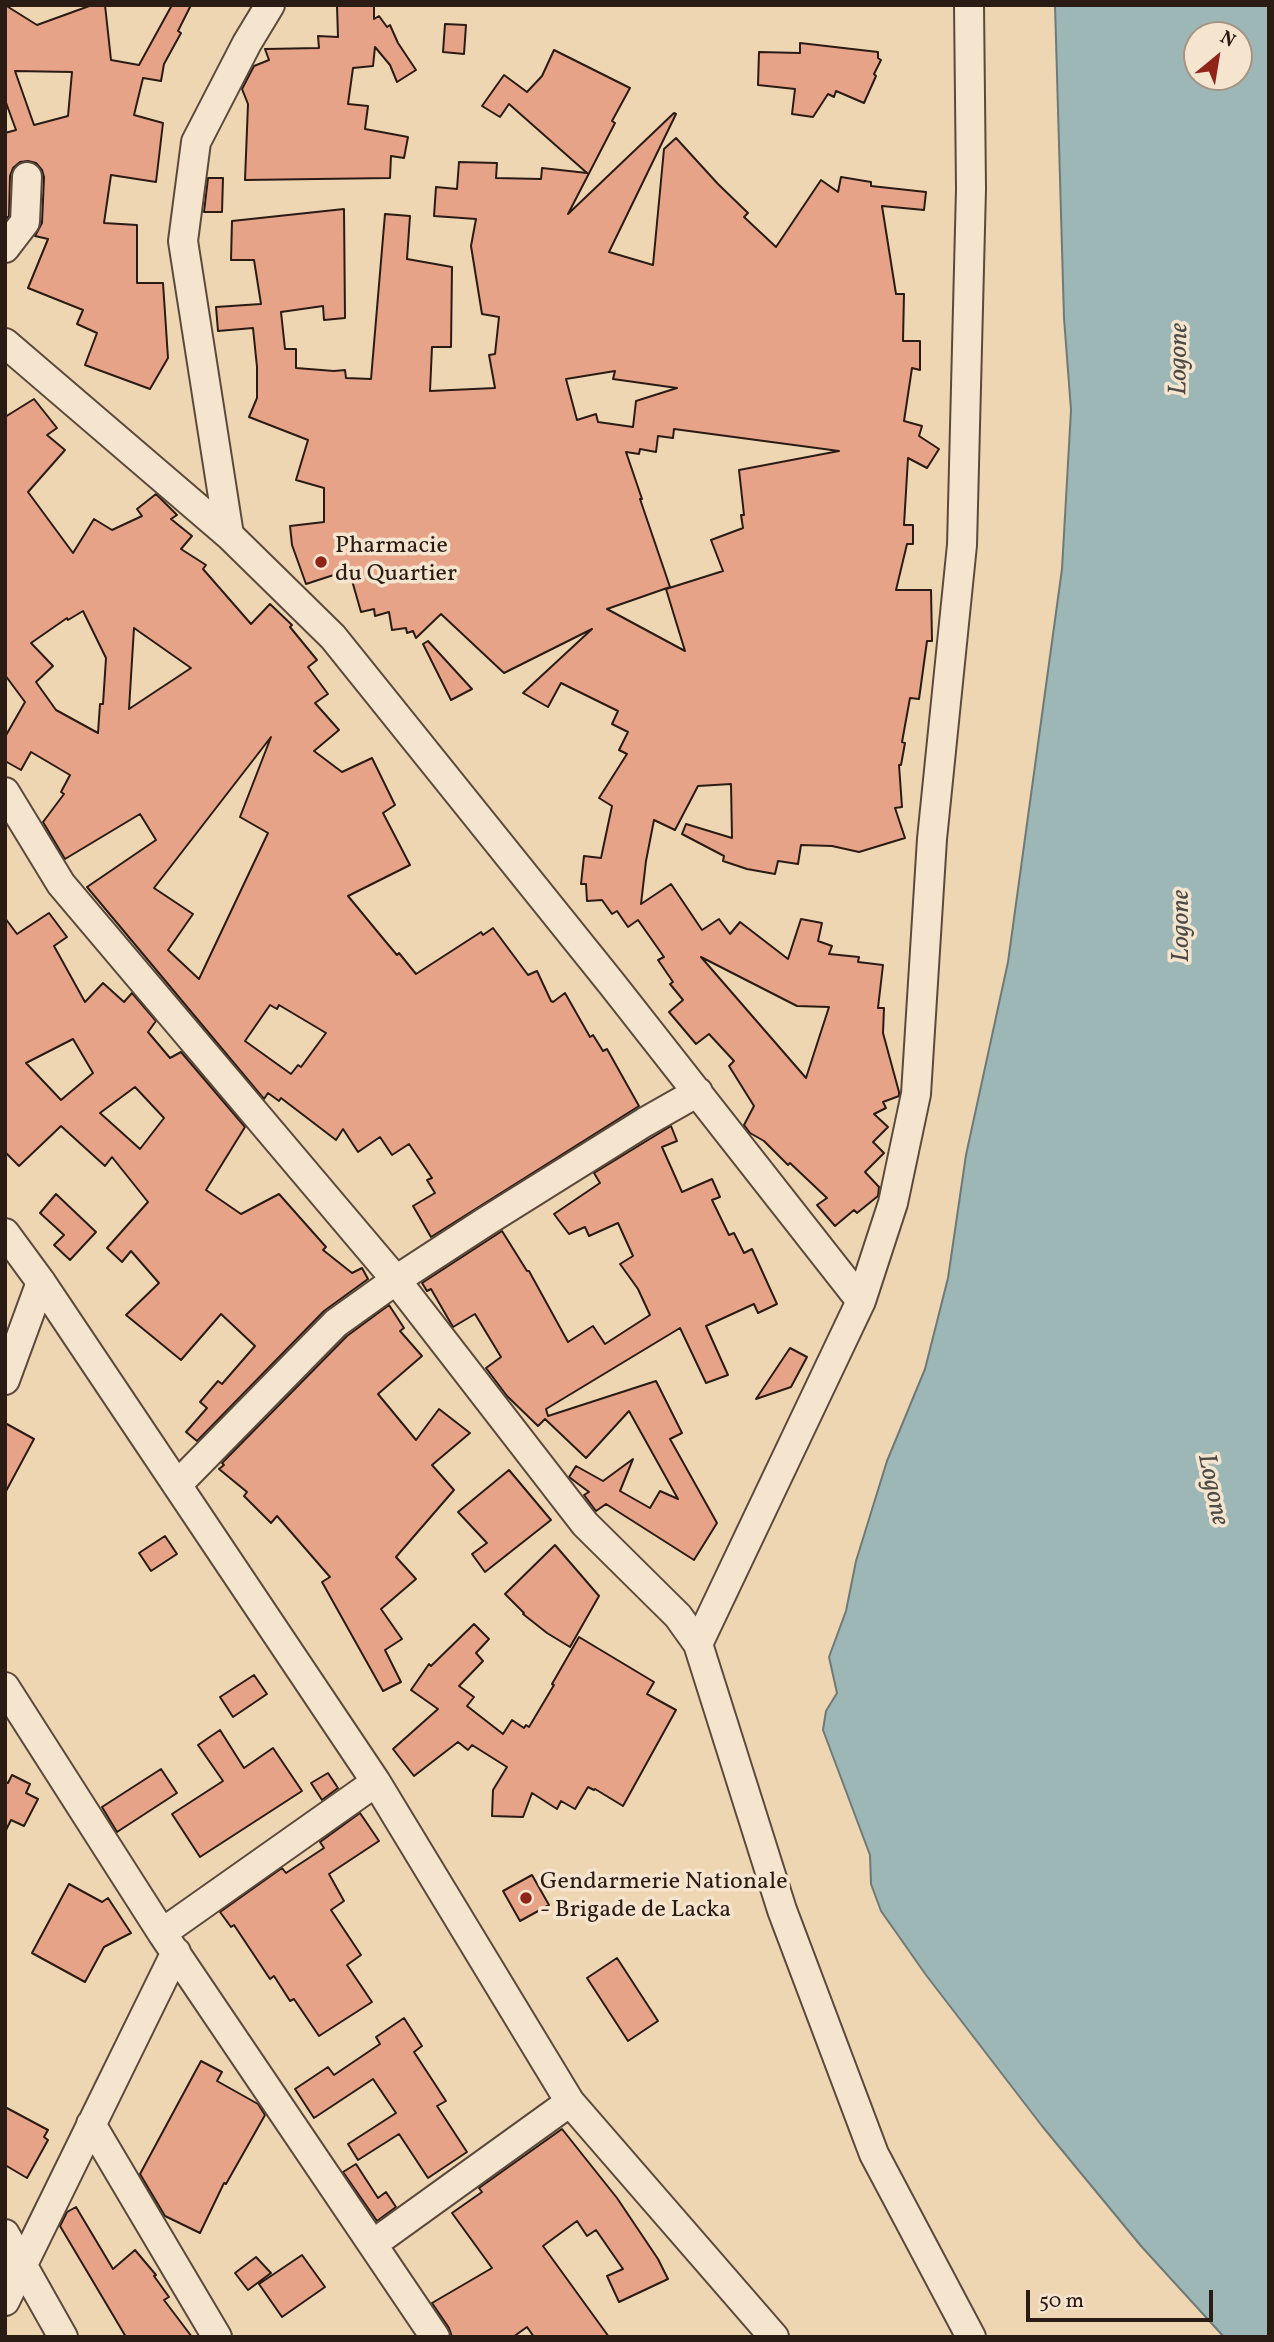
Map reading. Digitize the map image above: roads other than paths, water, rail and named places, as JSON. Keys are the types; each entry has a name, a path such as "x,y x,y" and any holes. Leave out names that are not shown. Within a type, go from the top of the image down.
{"street":[{"path":"229,535 183,241 196,142 247,43 270,5"},
{"path":"698,1644 861,1301 893,1203 915,1094 932,839 962,545 971,189 969,5"},
{"path":"5,248 25,222 27,177"},
{"path":"5,343 229,535 333,637 698,1092 861,1301"},
{"path":"5,792 61,884 396,1280 585,1524 678,1616 698,1644 782,1910 874,2154 971,2337"},
{"path":"177,1485 336,1323 396,1280 645,1122 698,1092"},
{"path":"5,1233 41,1282 376,1782 570,2102 774,2337"},
{"path":"5,1380 41,1282"},
{"path":"5,1687 169,1942 435,2337"},
{"path":"5,2301 92,2124 169,1942 376,1782"},
{"path":"373,2244 570,2102"},
{"path":"92,2124 217,2337"},
{"path":"5,2234 63,2337"}],"water":[{"name":"Logone","path":"1055,5 1269,5 1269,2337 1224,2337 1141,2246 1042,2126 926,1975 881,1911 871,1884 870,1855 823,1730 826,1711 837,1693 829,1657 846,1611 856,1561 887,1461 925,1369 948,1278 966,1155 1008,962 1062,569 1071,410 1064,318"}],"place":[{"name":"Pharmacie du Quartier","path":"321,562"},
{"name":"Gendarmerie Nationale - Brigade de Lacka","path":"526,1898"}]}
